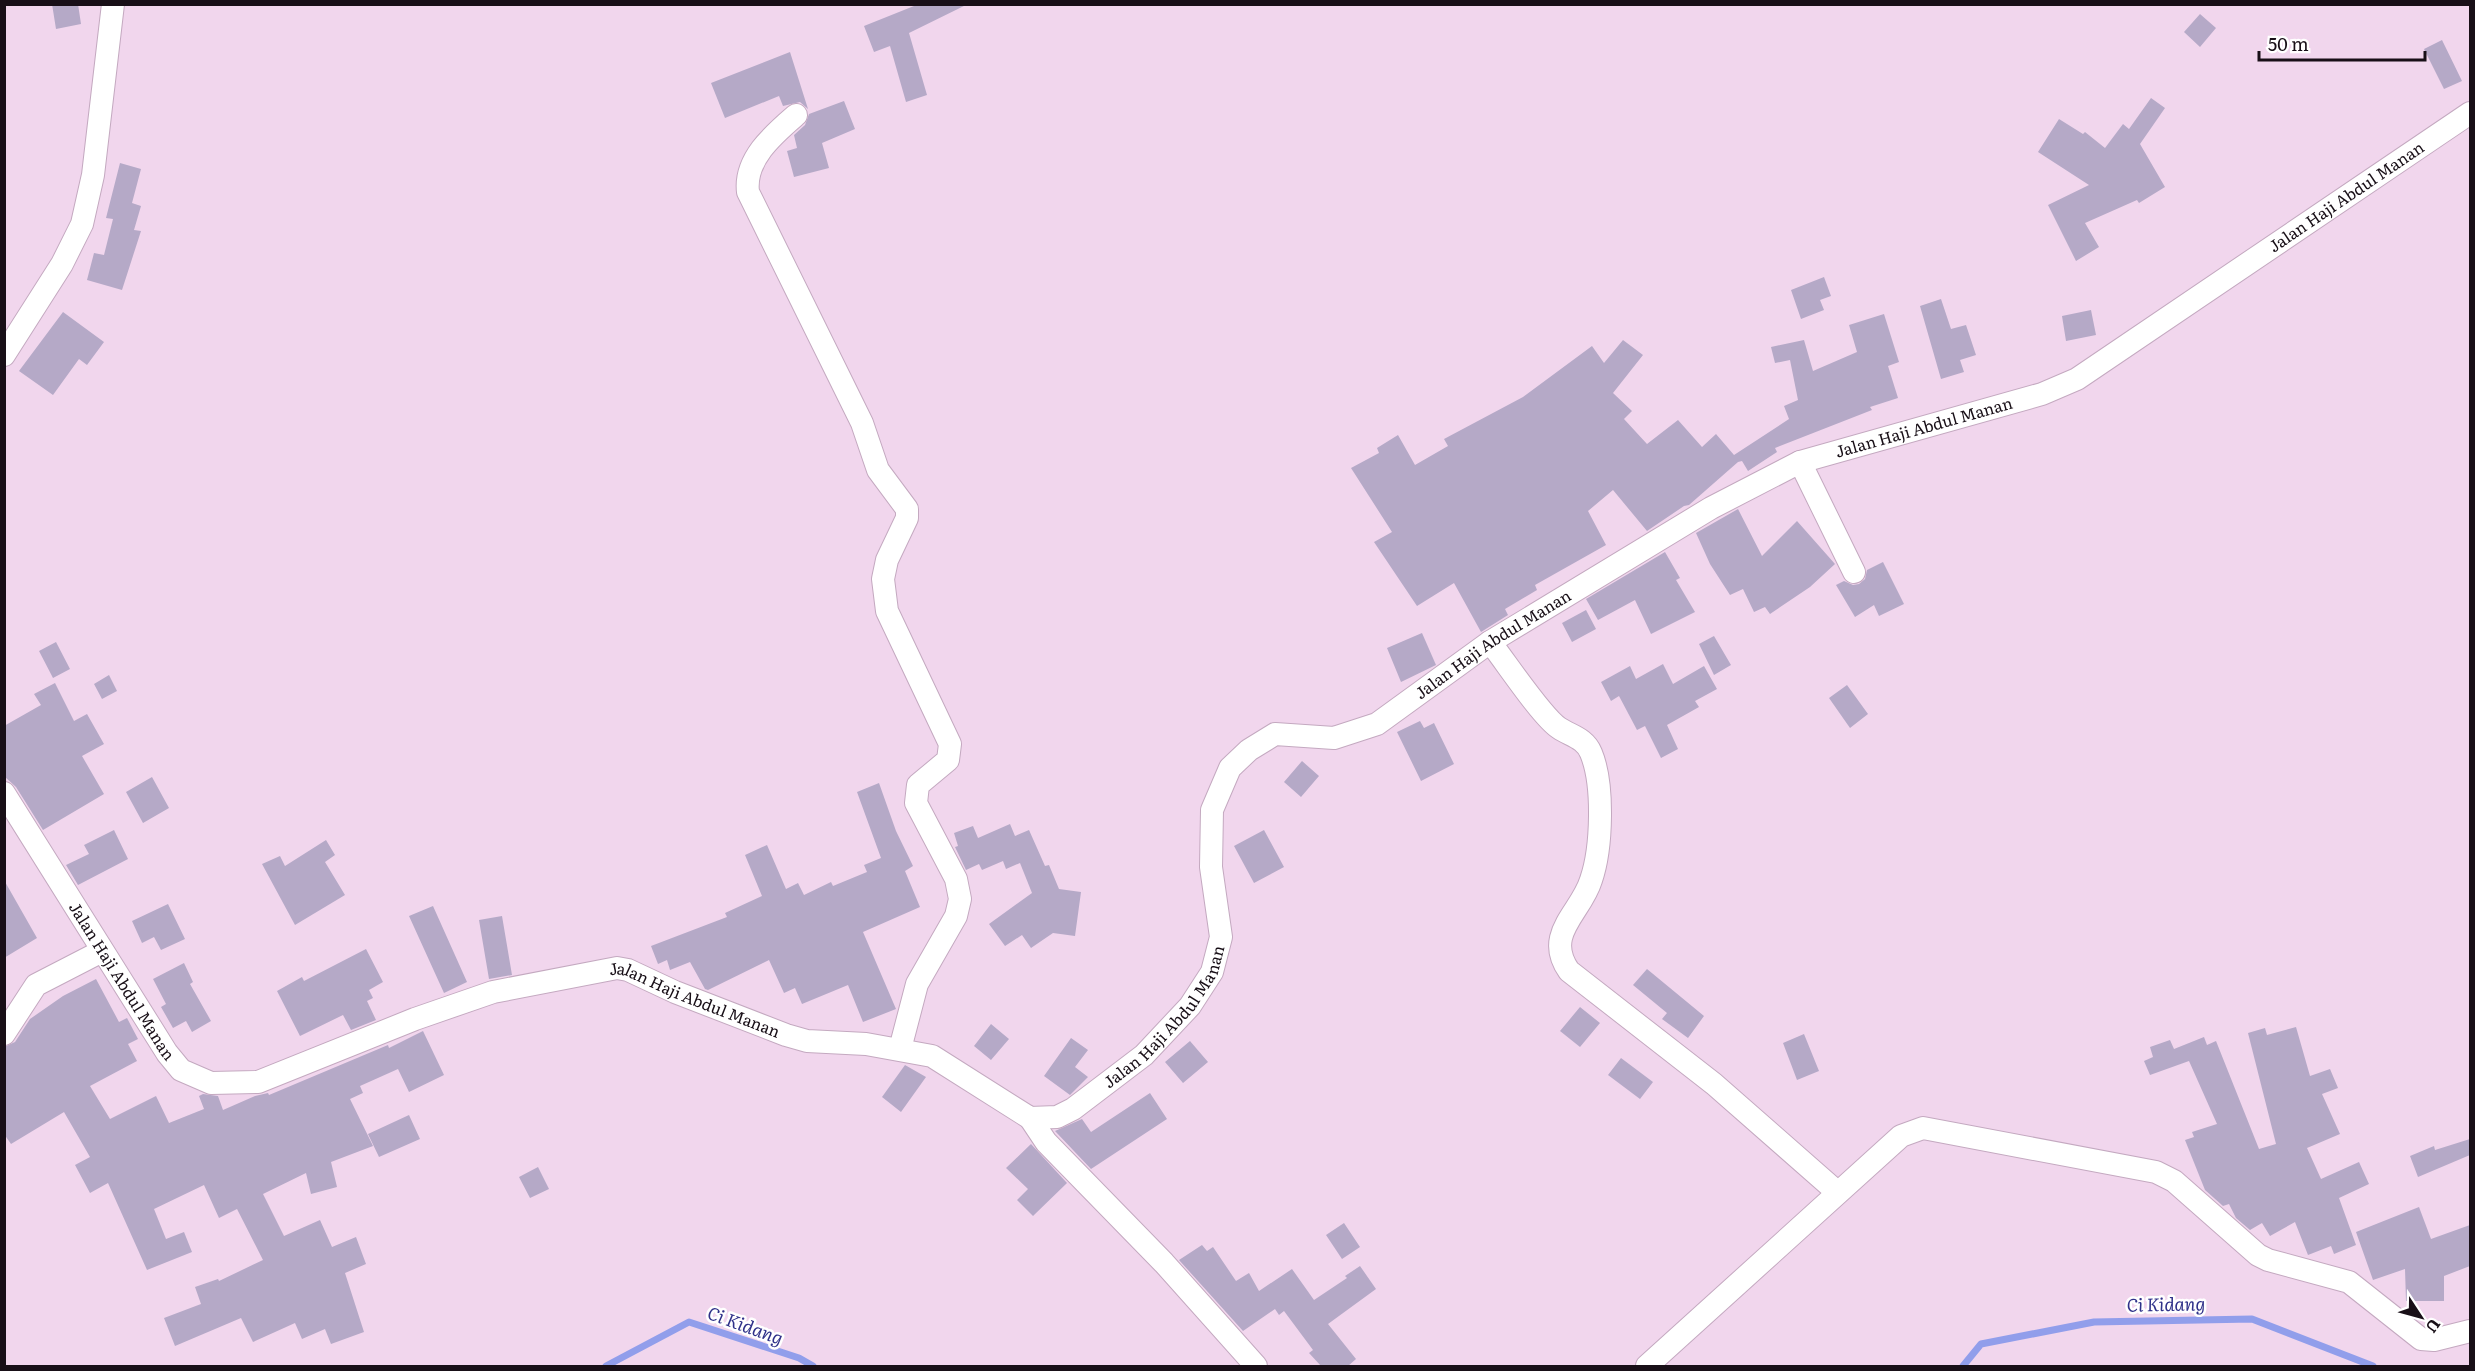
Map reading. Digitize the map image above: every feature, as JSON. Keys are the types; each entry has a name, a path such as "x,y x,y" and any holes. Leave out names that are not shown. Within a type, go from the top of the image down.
{"street":[{"path":"4,355 62,264 82,224 93,175 113,4"},
{"name":"Jalan Haji Abdul Manan","path":"4,793 166,1053 181,1070 211,1083 258,1082 415,1019 493,992 618,968 628,970 675,992 786,1035 807,1041 866,1044 932,1056 1030,1118 1056,1117 1072,1109 1144,1055 1190,1006 1212,972 1221,937 1211,867 1212,810 1230,768 1249,750 1275,734 1334,738 1377,724 1490,642 1712,508 1800,462 2042,394 2077,379 2470,113"},
{"path":"796,115 771,138 758,154 747,182 748,192 862,423 878,470 907,509 907,518 887,560 883,594 887,611 950,744 948,760 918,785 916,803 956,879 960,899 956,916 917,984 900,1049"},
{"path":"1800,462 1854,572"},
{"path":"1490,642 1557,727 1586,744 1594,761 1601,826 1591,883 1564,927 1560,940 1560,954 1569,971 1714,1084 1837,1192"},
{"path":"4,1034 36,985 102,951"},
{"path":"1030,1118 1053,1150 1164,1263 1256,1366"},
{"path":"1647,1366 1901,1136 1923,1128 2156,1172 2179,1185 2258,1255 2274,1262 2349,1282 2421,1339 2434,1340 2470,1331"}],"building":[{"path":"52,4 78,4 81,24 56,29"},
{"path":"919,4 968,4 909,33 927,95 906,102 890,46 874,52 864,26"},
{"path":"2200,14 2216,28 2200,47 2184,32"},
{"path":"2442,40 2462,81 2444,89 2424,49"},
{"path":"790,52 808,109 800,102 783,106 779,96 725,118 711,83"},
{"path":"2151,98 2165,108 2140,144 2165,187 2139,203 2137,200 2085,223 2099,247 2076,261 2048,205 2089,185 2038,152 2059,119 2083,134 2085,132 2105,148 2123,124 2129,129"},
{"path":"844,101 855,129 822,143 829,168 794,177 787,151 797,148 794,135 805,125 809,114"},
{"path":"120,163 141,169 132,203 141,206 134,230 141,231 122,290 87,280 94,253 104,255 113,219 106,218"},
{"path":"1824,277 1831,296 1820,300 1824,310 1801,319 1791,290"},
{"path":"1941,299 1951,329 1966,325 1976,355 1960,360 1964,372 1941,379 1920,306"},
{"path":"2091,310 2096,335 2066,341 2062,316"},
{"path":"63,312 104,342 87,365 79,359 53,395 19,371"},
{"path":"1884,314 1899,362 1888,366 1898,398 1870,407 1872,410 1775,448 1777,452 1748,471 1742,461 1738,462 1689,505 1647,531 1613,490 1588,511 1606,545 1535,585 1537,590 1505,609 1508,615 1481,632 1454,583 1417,606 1374,542 1392,532 1351,468 1379,453 1377,448 1398,435 1415,465 1448,446 1444,439 1523,397 1592,346 1604,363 1623,340 1643,355 1613,393 1632,411 1624,419 1647,444 1678,420 1702,447 1716,434 1734,455 1789,419 1784,406 1798,400 1790,360 1775,363 1771,347 1804,340 1813,371 1857,352 1849,325"},
{"path":"1738,509 1762,556 1797,521 1835,564 1810,587 1770,614 1765,607 1754,612 1743,589 1730,595 1710,564 1696,533"},
{"path":"1665,552 1680,578 1676,580 1695,612 1651,634 1635,600 1598,620 1586,599"},
{"path":"1883,562 1904,604 1879,616 1874,605 1855,617 1836,585 1844,581 1853,585 1859,584 1865,579 1867,570"},
{"path":"1586,610 1596,629 1572,642 1562,623"},
{"path":"1422,633 1436,665 1401,682 1387,648"},
{"path":"1714,636 1731,665 1714,675 1699,644"},
{"path":"56,642 70,669 53,678 39,651"},
{"path":"1663,664 1673,684 1704,666 1717,689 1695,701 1699,707 1667,725 1678,749 1661,758 1645,726 1637,730 1619,696 1611,701 1601,682 1630,666 1636,679"},
{"path":"109,675 117,691 102,699 94,684"},
{"path":"55,683 74,721 87,714 104,744 82,756 104,794 43,830 16,787 4,776 4,726 41,705 34,694"},
{"path":"1847,685 1868,714 1850,728 1829,698"},
{"path":"1420,721 1424,728 1434,723 1454,764 1421,781 1397,732"},
{"path":"1302,761 1319,776 1301,797 1284,782"},
{"path":"152,777 169,808 143,823 126,792"},
{"path":"879,783 896,831 913,866 905,871 920,907 863,932 896,1009 863,1022 848,985 802,1004 795,988 784,993 769,960 708,990 705,989 690,962 670,970 667,960 658,964 651,946 727,917 725,913 762,896 745,855 767,845 786,889 798,883 804,895 831,882 833,886 867,872 864,865 881,858 857,792"},
{"path":"1010,824 1015,836 1029,830 1045,866 1049,865 1059,889 1081,892 1075,936 1053,933 1031,948 1022,935 1005,946 989,924 1032,893 1020,863 1006,869 1003,861 982,870 979,864 966,870 955,847 958,846 954,833 973,826 978,838"},
{"path":"114,830 128,859 78,885 66,865 89,854 84,845"},
{"path":"1264,830 1284,867 1254,883 1234,846"},
{"path":"326,840 335,855 325,862 345,895 295,925 262,864 280,856 285,866"},
{"path":"4,880 37,938 4,958"},
{"path":"168,904 185,939 161,950 154,937 142,943 132,921"},
{"path":"433,906 467,982 444,993 409,916"},
{"path":"502,916 512,975 489,979 479,920"},
{"path":"366,949 383,982 369,990 373,998 367,1001 376,1020 351,1030 343,1015 300,1036 277,991 302,977 304,981"},
{"path":"184,963 193,982 190,984 211,1021 192,1032 186,1021 173,1028 161,1007 166,1004 153,979"},
{"path":"1647,969 1704,1016 1688,1038 1662,1019 1667,1013 1633,985"},
{"path":"96,979 119,1022 127,1018 138,1039 128,1044 137,1061 90,1086 110,1119 156,1096 169,1123 204,1109 199,1096 203,1094 218,1096 223,1110 255,1096 268,1093 269,1095 388,1045 389,1048 423,1031 444,1075 409,1092 398,1069 360,1086 363,1093 350,1099 373,1146 331,1162 337,1187 311,1194 306,1173 263,1194 284,1236 320,1220 332,1247 356,1237 366,1264 345,1273 364,1332 331,1344 325,1329 302,1339 295,1323 253,1342 241,1318 175,1346 164,1318 201,1304 195,1287 218,1279 219,1281 263,1260 237,1209 219,1218 204,1185 154,1209 166,1239 184,1232 192,1252 147,1270 108,1183 90,1193 75,1165 90,1157 64,1112 11,1144 4,1134 4,1047 15,1042 30,1019 63,996"},
{"path":"1580,1007 1600,1023 1580,1047 1560,1031"},
{"path":"991,1024 1009,1039 991,1060 974,1046"},
{"path":"2296,1027 2310,1076 2330,1069 2338,1088 2322,1094 2340,1134 2307,1148 2321,1179 2359,1162 2369,1184 2339,1198 2356,1245 2334,1254 2331,1246 2308,1255 2295,1222 2270,1236 2262,1223 2250,1230 2236,1218 2229,1204 2223,1206 2205,1190 2185,1140 2194,1137 2192,1132 2217,1124 2189,1061 2150,1075 2144,1061 2153,1057 2150,1047 2170,1040 2174,1049 2204,1037 2207,1045 2216,1041 2259,1149 2276,1144 2248,1033 2265,1028 2267,1035"},
{"path":"1804,1034 1819,1071 1797,1080 1783,1043"},
{"path":"1071,1038 1088,1050 1075,1067 1088,1077 1070,1095 1044,1076"},
{"path":"1190,1041 1208,1062 1183,1083 1165,1062"},
{"path":"1621,1058 1653,1082 1640,1099 1608,1075"},
{"path":"905,1065 926,1077 901,1112 882,1097"},
{"path":"1150,1093 1167,1119 1091,1169 1055,1131 1082,1119 1091,1132"},
{"path":"409,1115 420,1139 379,1157 368,1134"},
{"path":"2470,1139 2470,1155 2418,1177 2410,1156 2434,1146 2435,1150"},
{"path":"1031,1144 1067,1183 1033,1216 1017,1200 1028,1189 1006,1168"},
{"path":"538,1167 549,1189 530,1198 519,1177"},
{"path":"2419,1207 2431,1239 2470,1225 2470,1266 2444,1276 2444,1301 2406,1301 2405,1269 2373,1280 2356,1232"},
{"path":"1344,1223 1360,1247 1342,1259 1326,1235"},
{"path":"1202,1245 1207,1251 1213,1247 1236,1281 1249,1273 1259,1291 1292,1269 1314,1300 1347,1278 1345,1276 1360,1266 1376,1289 1328,1324 1356,1359 1348,1366 1321,1366 1309,1353 1313,1350 1284,1311 1279,1315 1275,1309 1243,1331 1179,1260"}],"waterway":[{"name":"Ci Kidang","path":"1963,1366 1981,1344 2094,1322 2252,1319 2373,1366"},
{"name":"Ci Kidang","path":"606,1366 689,1322 799,1358 813,1366"}]}
